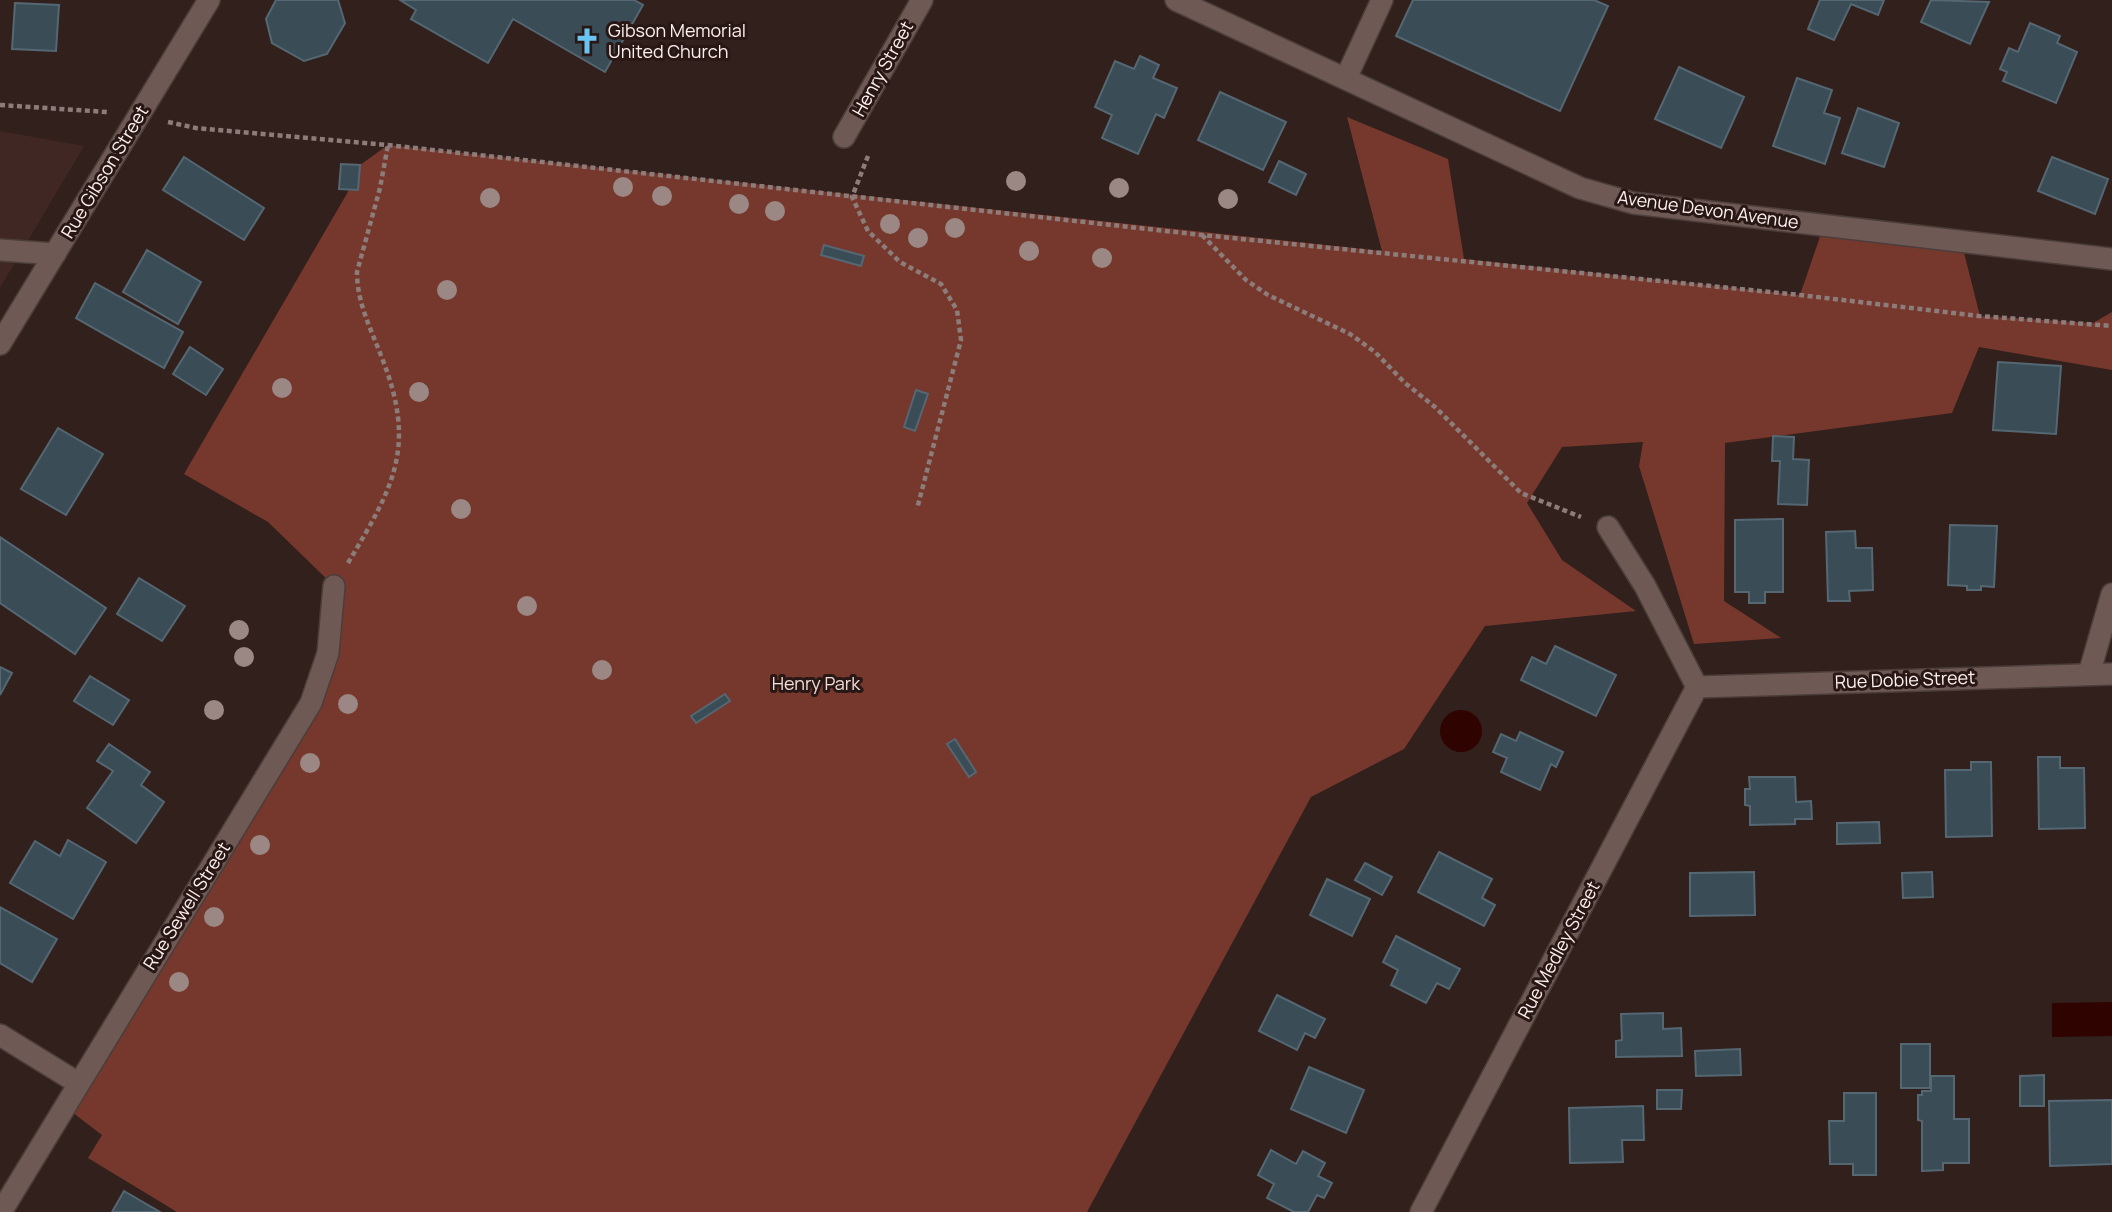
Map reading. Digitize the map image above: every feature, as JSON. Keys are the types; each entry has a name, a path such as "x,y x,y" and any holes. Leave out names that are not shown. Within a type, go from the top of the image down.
{"street":[{"name":"Rue Gibson Street","path":"0,344 209,0"},
{"name":"Henry Street","path":"844,137 922,0"},
{"name":"Avenue Devon Avenue","path":"1176,0 1580,188 1633,203 2112,259"},
{"path":"1346,78 1382,0"},
{"path":"0,250 55,254"},
{"path":"1608,527 1645,586 1697,687"},
{"name":"Rue Sewell Street","path":"1,1212 311,703 328,653 334,586"},
{"path":"2089,674 2112,594"},
{"name":"Rue Dobie Street","path":"1697,687 2112,674"},
{"name":"Rue Medley Street","path":"1421,1212 1697,687"},
{"path":"0,1035 78,1083"}],"path":[{"path":"0,105 92,110 196,128 388,145 1202,235 1760,291 1979,316 2112,326"},
{"path":"844,137 874,141 852,197 868,231 900,262 942,284 957,310 961,340 917,509"},
{"path":"334,586 393,480 398,447 399,415 394,394 368,324 357,285 357,271 380,188 388,145"},
{"path":"1202,235 1246,280 1268,295 1350,334 1375,352 1405,383 1435,407 1521,493 1608,527"}],"shaded area":[{"path":"0,131 84,146 0,288"},
{"path":"1461,710 1476,716 1482,731 1476,746 1461,752 1446,746 1440,731 1446,716"},
{"path":"2112,1002 2112,1036 2052,1037 2052,1003"}],"green space":[{"name":"Henry Park","path":"1347,117 1448,159 1464,259 1800,295 1824,225 1961,241 1980,316 2093,323 2112,312 2112,370 1979,347 1952,413 1725,443 1724,601 1781,638 1694,644 1639,466 1643,442 1562,447 1527,503 1562,560 1636,611 1485,626 1404,749 1311,797 1087,1212 177,1212 88,1158 102,1135 64,1106 311,703 334,586 268,522 184,474 349,190 358,190 360,165 388,145 1382,251"}],"building":[{"path":"276,0 338,0 345,23 327,54 304,61 272,43 266,19"},
{"name":"Gibson Memorial United Church","path":"400,0 634,0 643,5 605,72 513,19 488,63 411,19 416,10"},
{"path":"1413,0 1594,0 1608,6 1560,111 1396,36"},
{"path":"1820,0 1884,0 1878,15 1851,4 1834,40 1808,29"},
{"path":"1931,0 1989,2 1970,44 1921,22"},
{"path":"15,3 59,5 56,51 12,49"},
{"path":"2030,23 2060,36 2057,43 2077,52 2056,103 2003,81 2007,72 2000,69 2009,48 2018,52"},
{"path":"1140,56 1159,65 1153,78 1177,88 1164,118 1156,114 1138,154 1102,138 1112,115 1095,107 1115,61 1134,69"},
{"path":"1679,67 1744,97 1721,148 1655,119"},
{"path":"1797,78 1832,90 1824,113 1840,118 1825,164 1773,146"},
{"path":"1220,92 1286,122 1263,170 1198,140"},
{"path":"1858,108 1899,123 1884,167 1842,153"},
{"path":"184,157 264,208 244,240 163,190"},
{"path":"2052,157 2108,179 2095,214 2038,191"},
{"path":"1279,161 1306,174 1296,195 1269,182"},
{"path":"341,164 360,165 358,190 339,189"},
{"path":"824,245 864,256 861,266 821,255"},
{"path":"147,250 201,282 178,324 123,292"},
{"path":"95,283 183,332 164,368 76,318"},
{"path":"190,347 223,369 206,395 173,374"},
{"path":"1998,362 2061,366 2056,434 1993,430"},
{"path":"916,390 928,394 915,431 904,427"},
{"path":"58,428 103,454 66,515 21,489"},
{"path":"1773,436 1794,437 1793,459 1809,460 1807,505 1778,504 1780,461 1772,461"},
{"path":"1783,519 1783,592 1765,592 1765,603 1749,603 1749,592 1735,592 1735,520"},
{"path":"1950,525 1997,526 1994,587 1981,586 1981,590 1967,590 1967,586 1948,585"},
{"path":"1855,531 1856,548 1872,548 1873,590 1849,591 1850,601 1828,601 1826,532"},
{"path":"0,537 106,608 75,654 0,603"},
{"path":"139,578 185,606 162,641 117,614"},
{"path":"1555,646 1616,675 1596,716 1521,680 1532,657 1546,664"},
{"path":"0,667 12,673 0,695"},
{"path":"90,676 129,700 113,725 74,701"},
{"path":"725,694 730,701 696,723 691,716"},
{"path":"1520,732 1563,752 1556,767 1551,764 1540,790 1501,772 1507,758 1493,752 1501,734 1516,741"},
{"path":"955,739 976,772 969,777 947,744"},
{"path":"109,744 150,772 141,785 164,802 136,843 87,808 113,771 97,761"},
{"path":"2038,757 2060,757 2060,768 2084,768 2085,828 2039,829"},
{"path":"1971,762 1991,762 1992,836 1946,837 1945,770 1971,770"},
{"path":"1749,777 1795,777 1796,802 1811,801 1812,819 1795,819 1795,824 1750,825 1750,806 1745,805 1745,789 1750,789"},
{"path":"1879,822 1880,843 1837,844 1837,823"},
{"path":"68,840 106,862 73,919 10,883 35,841 60,856"},
{"path":"1439,852 1492,879 1482,898 1495,905 1484,926 1418,892"},
{"path":"1365,863 1392,877 1382,895 1355,880"},
{"path":"1754,872 1755,915 1690,916 1690,873"},
{"path":"1932,872 1933,897 1903,898 1902,873"},
{"path":"1327,879 1370,899 1352,936 1310,915"},
{"path":"0,907 57,939 32,982 0,963"},
{"path":"1396,936 1460,969 1449,989 1437,983 1426,1003 1391,985 1398,970 1383,962"},
{"path":"1277,995 1325,1019 1315,1038 1305,1033 1297,1050 1259,1031"},
{"path":"1663,1013 1663,1029 1681,1028 1682,1056 1616,1057 1616,1041 1622,1040 1621,1014"},
{"path":"1901,1044 1930,1044 1930,1088 1901,1088"},
{"path":"1740,1049 1741,1075 1696,1076 1695,1051"},
{"path":"1309,1067 1364,1090 1346,1133 1291,1109"},
{"path":"2044,1075 2044,1106 2020,1106 2020,1076"},
{"path":"1931,1076 1954,1076 1954,1119 1969,1119 1969,1163 1943,1163 1943,1170 1922,1171 1922,1121 1918,1120 1918,1095 1922,1095 1922,1091 1931,1091"},
{"path":"1657,1090 1682,1090 1681,1109 1657,1109"},
{"path":"1844,1093 1876,1093 1876,1175 1853,1175 1853,1164 1830,1164 1829,1121 1844,1121"},
{"path":"2112,1100 2112,1164 2050,1166 2049,1101"},
{"path":"1643,1106 1644,1140 1622,1140 1623,1162 1570,1163 1569,1108"},
{"path":"1271,1150 1296,1164 1303,1151 1325,1163 1318,1176 1332,1183 1324,1198 1317,1195 1308,1212 1294,1212 1267,1198 1274,1184 1258,1175"},
{"path":"124,1191 160,1212 112,1212"}],"place":[{"name":"Gibson Memorial United Church","path":"587,41"}]}
